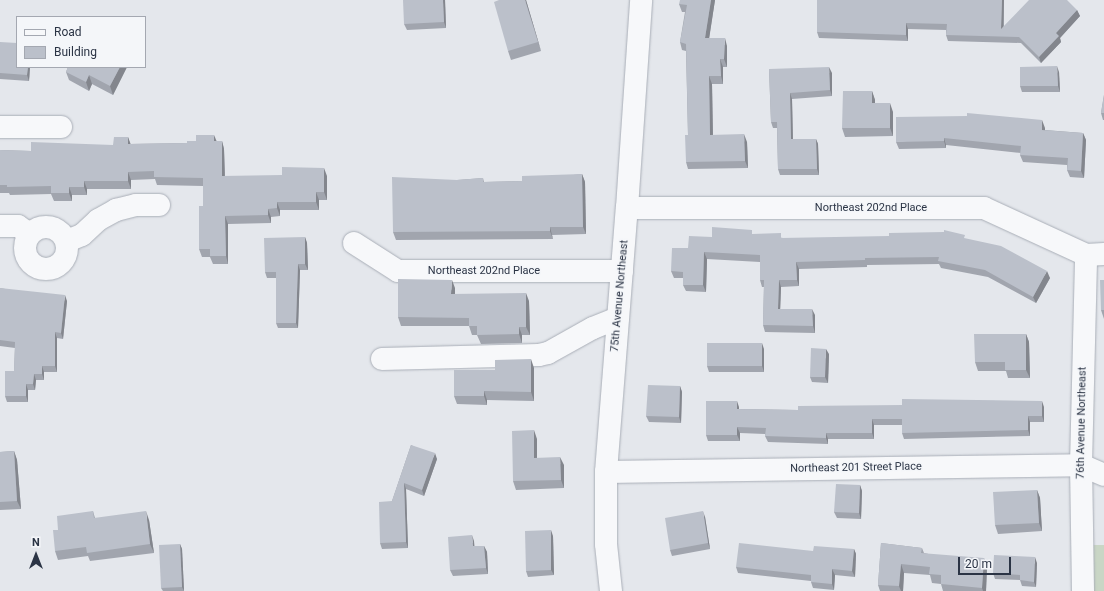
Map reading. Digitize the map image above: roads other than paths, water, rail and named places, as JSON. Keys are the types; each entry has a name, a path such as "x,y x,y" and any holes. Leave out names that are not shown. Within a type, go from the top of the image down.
{"street":[{"name":"75th Avenue Northeast","path":"611,591 606,544 606,472 627,208 641,0"},
{"path":"0,127 61,127"},
{"path":"67,241 82,235 98,220 116,210 136,205 159,205"},
{"name":"Northeast 202nd Place","path":"627,208 984,208 1095,255"},
{"path":"0,226 18,226 30,234"},
{"path":"50,227 57,229 67,241 68,248 62,262 49,270 35,266 25,255 26,240 30,234 36,229 50,227"},
{"name":"Northeast 202nd Place","path":"354,244 398,271 622,271"},
{"name":"76th Avenue Northeast","path":"1083,591 1081,464 1095,255"},
{"path":"382,358 539,355 548,353 593,328 618,318"},
{"name":"Northeast 201 Street Place","path":"606,472 1081,464 1104,475"}]}
